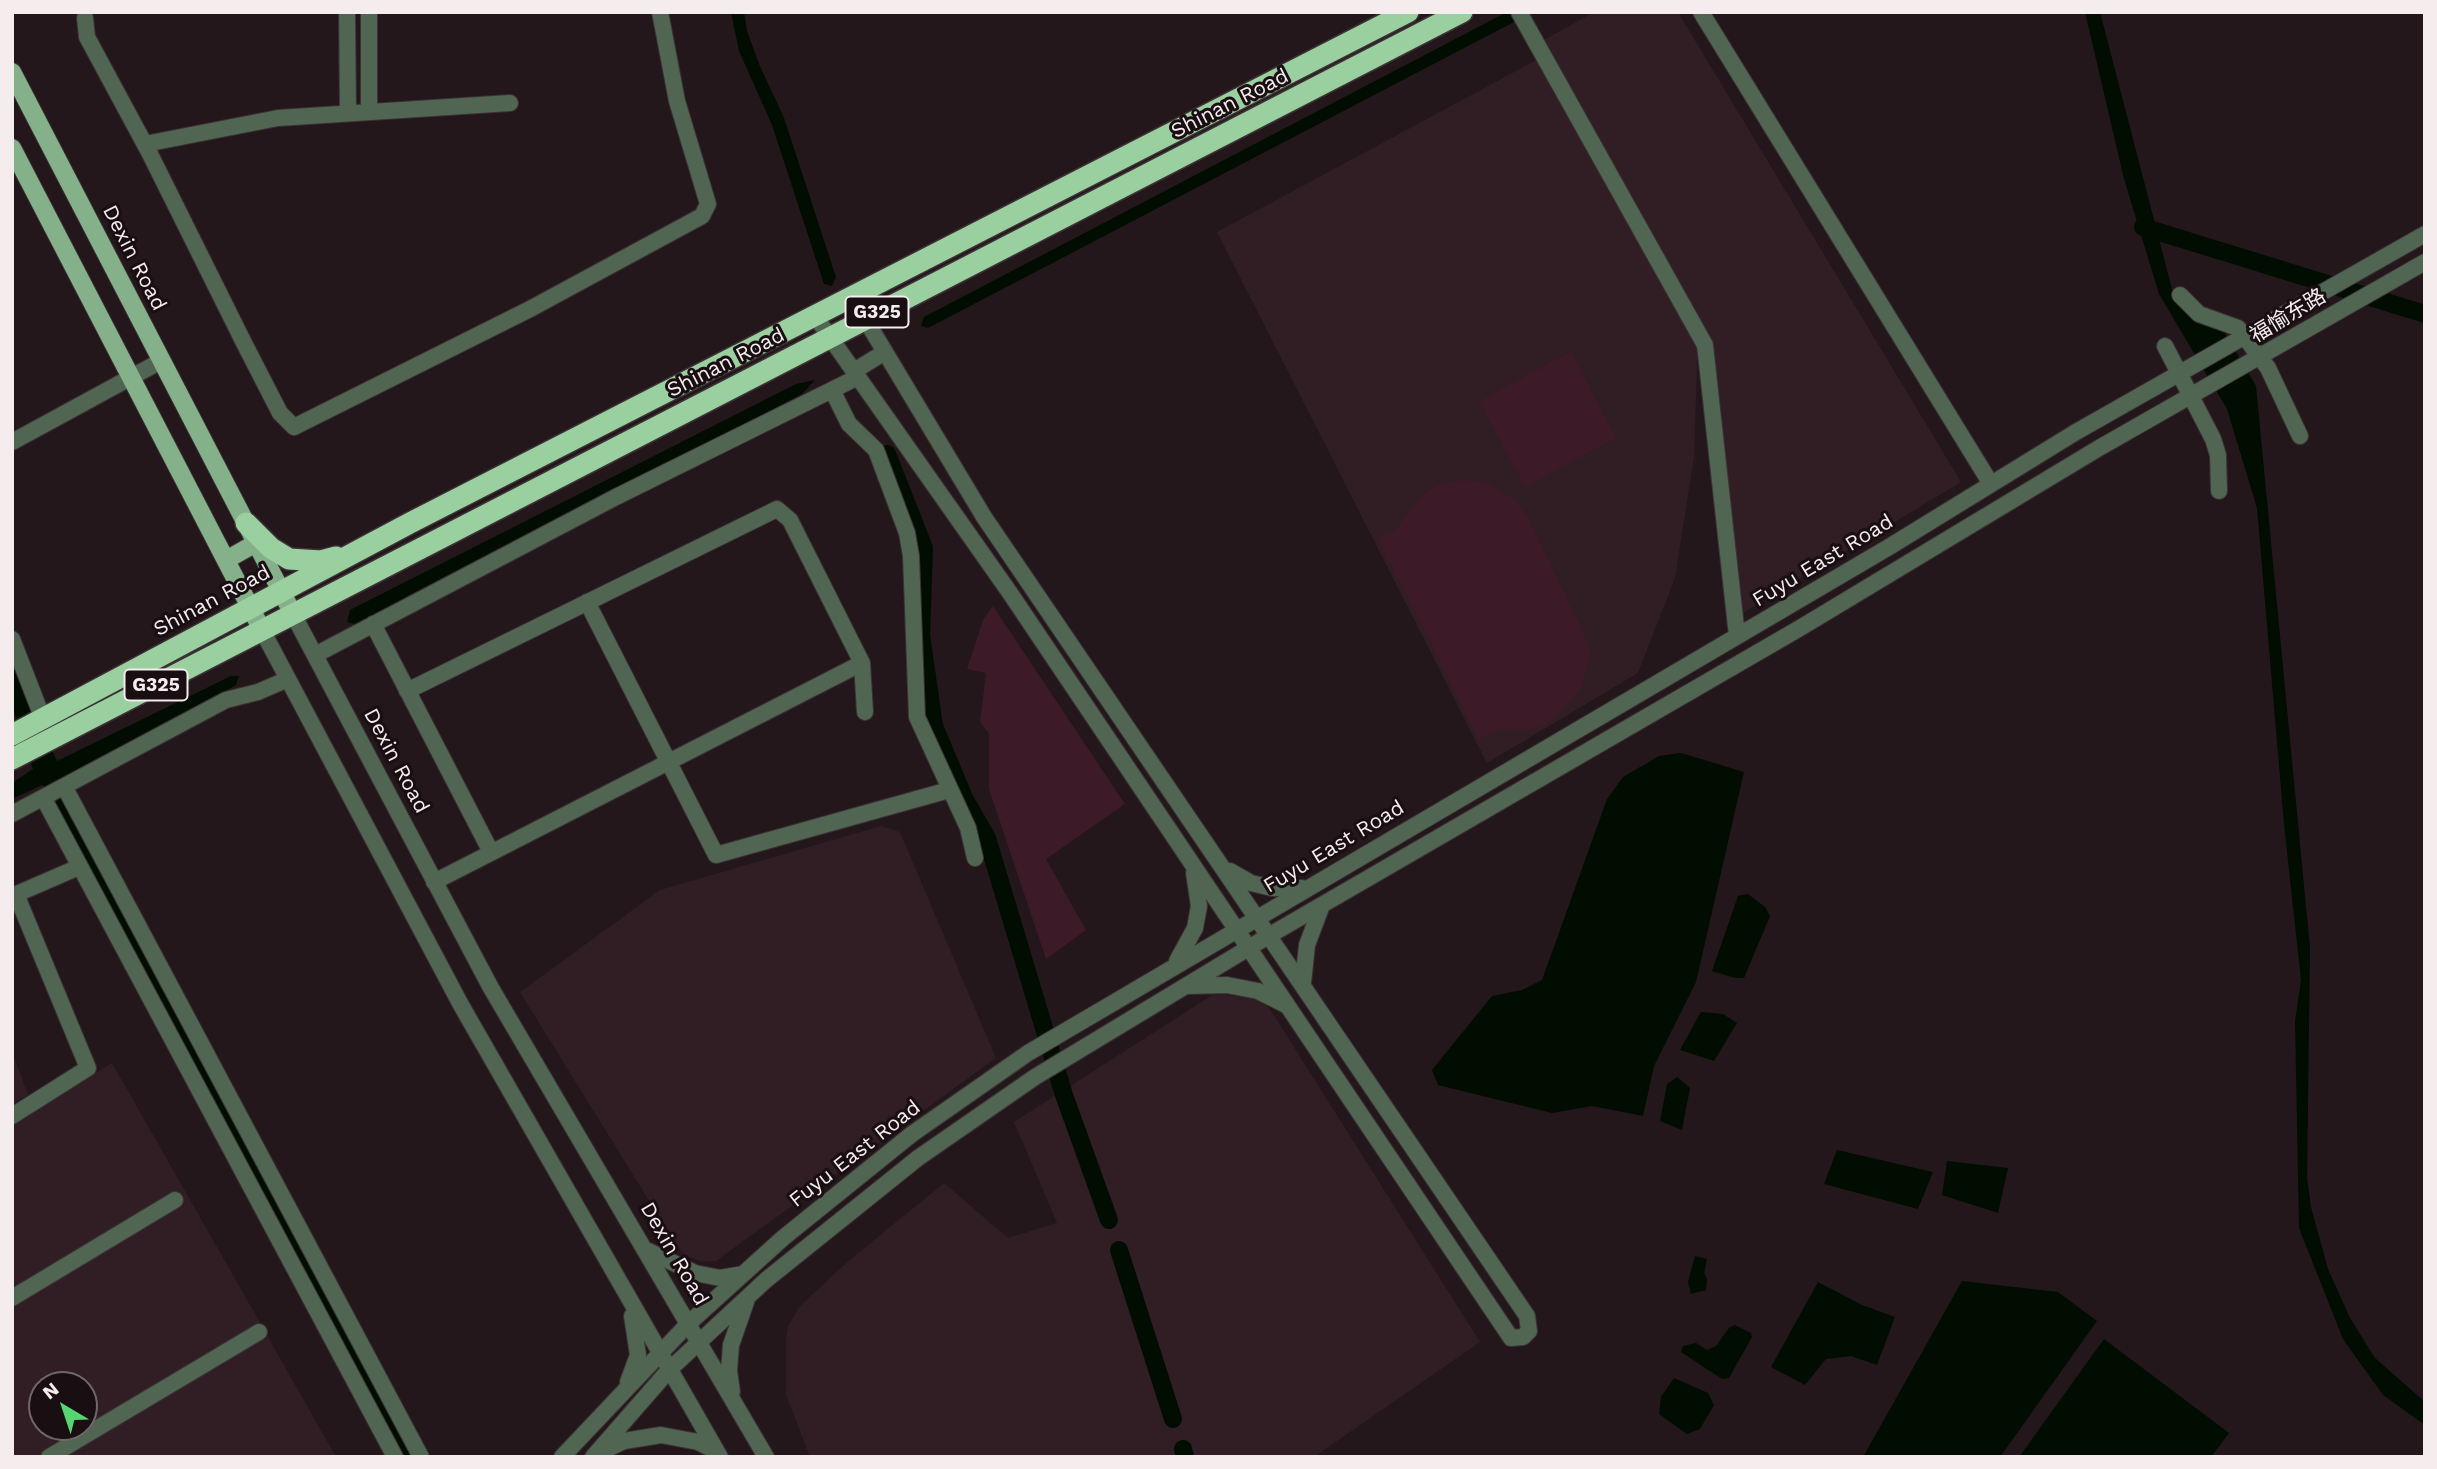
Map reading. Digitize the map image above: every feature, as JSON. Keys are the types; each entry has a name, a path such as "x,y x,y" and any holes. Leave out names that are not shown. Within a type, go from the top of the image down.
{"highway":[{"name":"Shinan Road","path":"16,745 42,719 355,552 1408,12"},
{"name":"Shinan Road","path":"16,745 50,740 1462,12"},
{"path":"887,279 900,301"},
{"path":"783,332 796,354"},
{"path":"246,523 271,548 289,559 321,561 355,552"}],"main road":[{"name":"Dexin Road","path":"12,72 293,614"},
{"path":"12,148 262,630"},
{"path":"226,560 256,543"}],"street":[{"path":"346,12 348,112"},
{"path":"369,12 369,111"},
{"path":"85,18 87,37 145,144 280,413 290,425 300,427 530,309 702,216 709,204 677,101 660,12"},
{"path":"1520,12 1705,345 1737,636"},
{"path":"1701,12 1991,484"},
{"path":"145,144 278,118 510,103"},
{"name":"福愉东路","path":"2196,366 2425,234"},
{"name":"福愉东路","path":"2207,387 2425,262"},
{"path":"2180,295 2199,314 2238,328 2241,340 2281,392 2300,436"},
{"path":"815,316 1010,593 1511,1338 1523,1337 1529,1331 1527,1316 984,516 852,296"},
{"path":"2165,346 2192,395 2218,454 2219,491"},
{"path":"314,655 616,497 832,390 885,352"},
{"path":"12,442 161,361"},
{"name":"Fuyu East Road","path":"562,1457 659,1353 743,1275 861,1173 1028,1053 2116,410 2196,366"},
{"name":"Fuyu East Road","path":"594,1455 669,1370 750,1295 906,1167 1035,1077 1270,934 1811,622 2207,387"},
{"path":"832,390 849,424 876,450 907,533 917,717 968,828 975,858"},
{"path":"2116,410 2128,432"},
{"path":"407,691 777,509 790,520 862,663 865,712"},
{"path":"587,602 716,855 949,790"},
{"name":"Dexin Road","path":"293,614 491,988 766,1457"},
{"path":"373,624 491,852"},
{"path":"262,630 461,1004 627,1298 719,1454"},
{"path":"12,639 42,719"},
{"path":"434,881 862,663"},
{"path":"12,814 226,700 258,692 288,679"},
{"path":"55,793 79,867 395,1457"},
{"path":"55,793 421,1457"},
{"path":"12,1116 88,1068 14,895 79,867"},
{"path":"1174,965 1195,928 1199,906 1193,867"},
{"path":"1224,867 1251,883 1272,888 1304,888"},
{"path":"1303,983 1307,945 1322,904"},
{"path":"1159,974 1177,990 1237,987 1258,991 1287,1006"},
{"path":"12,1298 175,1200"},
{"path":"644,1249 665,1262 695,1273 720,1278 743,1275"},
{"path":"733,1402 729,1371 731,1345 750,1295"},
{"path":"623,1390 638,1354 636,1328 627,1298"},
{"path":"49,1457 259,1332"},
{"path":"594,1455 624,1441 661,1435 698,1442 719,1454"}],"shaded area":[{"path":"731,12 744,12 747,31 759,64 784,118 836,277 832,286 824,284 772,125 739,51"},
{"path":"1507,12 1533,12 928,328 921,326 924,317"},
{"path":"1594,12 1678,12 1961,482 1741,614 1710,338 1544,40"},
{"path":"2085,12 2100,12 2173,293 2223,330 2256,386 2310,948 2307,1178 2311,1207 2328,1269 2350,1318 2375,1358 2425,1402 2425,1425 2383,1395 2343,1339 2299,1228 2295,1021 2301,980 2284,824 2257,508 2227,409 2159,294 2124,179"},
{"path":"1542,57 1698,339 1694,457 1675,578 1638,673 1487,763 1217,232"},
{"path":"1571,352 1616,438 1525,487 1479,401"},
{"path":"815,380 802,394 381,611 355,624 347,622 350,610 796,384"},
{"path":"1463,480 1488,483 1515,499 1527,516 1588,642 1590,657 1580,690 1549,723 1534,729 1501,729 1479,739 1377,538 1395,530 1426,492 1438,485"},
{"path":"993,606 1125,804 1046,859 1086,930 1046,959 989,789 989,733 980,722 986,673 967,669 983,620"},
{"path":"12,656 27,697 57,761 231,676 239,676 236,685 60,781 415,1457 401,1457 44,787 42,785 12,799 12,783 33,769 12,706"},
{"path":"1681,753 1744,772 1696,982 1654,1066 1643,1116 1592,1106 1552,1113 1438,1085 1432,1070 1492,996 1522,990 1542,980 1607,799 1623,777 1659,756"},
{"path":"881,826 900,832 996,1058 716,1261 702,1262 686,1255 677,1246 520,992 660,890"},
{"path":"1748,894 1765,907 1770,916 1744,978 1712,971 1738,896"},
{"path":"1214,994 1263,998 1480,1342 1314,1457 810,1457 786,1395 788,1326 800,1306 846,1263 944,1183 1008,1238 1057,1223 1014,1122"},
{"path":"1701,1012 1723,1014 1737,1023 1714,1061 1680,1050"},
{"path":"12,1052 28,1095 12,1104"},
{"path":"112,1063 336,1457 12,1457 12,1123"},
{"path":"1677,1077 1690,1088 1682,1130 1660,1121 1667,1084"},
{"path":"1837,1150 1933,1172 1918,1209 1824,1184"},
{"path":"1947,1161 2008,1168 1998,1213 1942,1195"},
{"path":"1695,1256 1707,1259 1704,1273 1707,1279 1706,1290 1691,1294 1688,1282"},
{"path":"1962,1281 2058,1292 2097,1321 2000,1457 1863,1457"},
{"path":"1818,1282 1862,1305 1895,1317 1877,1365 1851,1356 1826,1359 1805,1385 1771,1367"},
{"path":"1735,1325 1751,1333 1752,1337 1729,1378 1722,1379 1681,1352 1683,1346 1696,1343 1707,1350 1716,1346 1729,1328"},
{"path":"2104,1339 2229,1433 2211,1457 2019,1457"},
{"path":"1674,1378 1708,1393 1714,1405 1700,1429 1687,1434 1659,1414 1661,1397"}],"waterway":[{"path":"2143,227 2425,314"},
{"path":"887,454 924,548 921,635 934,726 964,798 987,838 1064,1095 1109,1220"},
{"path":"1119,1250 1173,1419"},
{"path":"1183,1449 1185,1457"}]}
